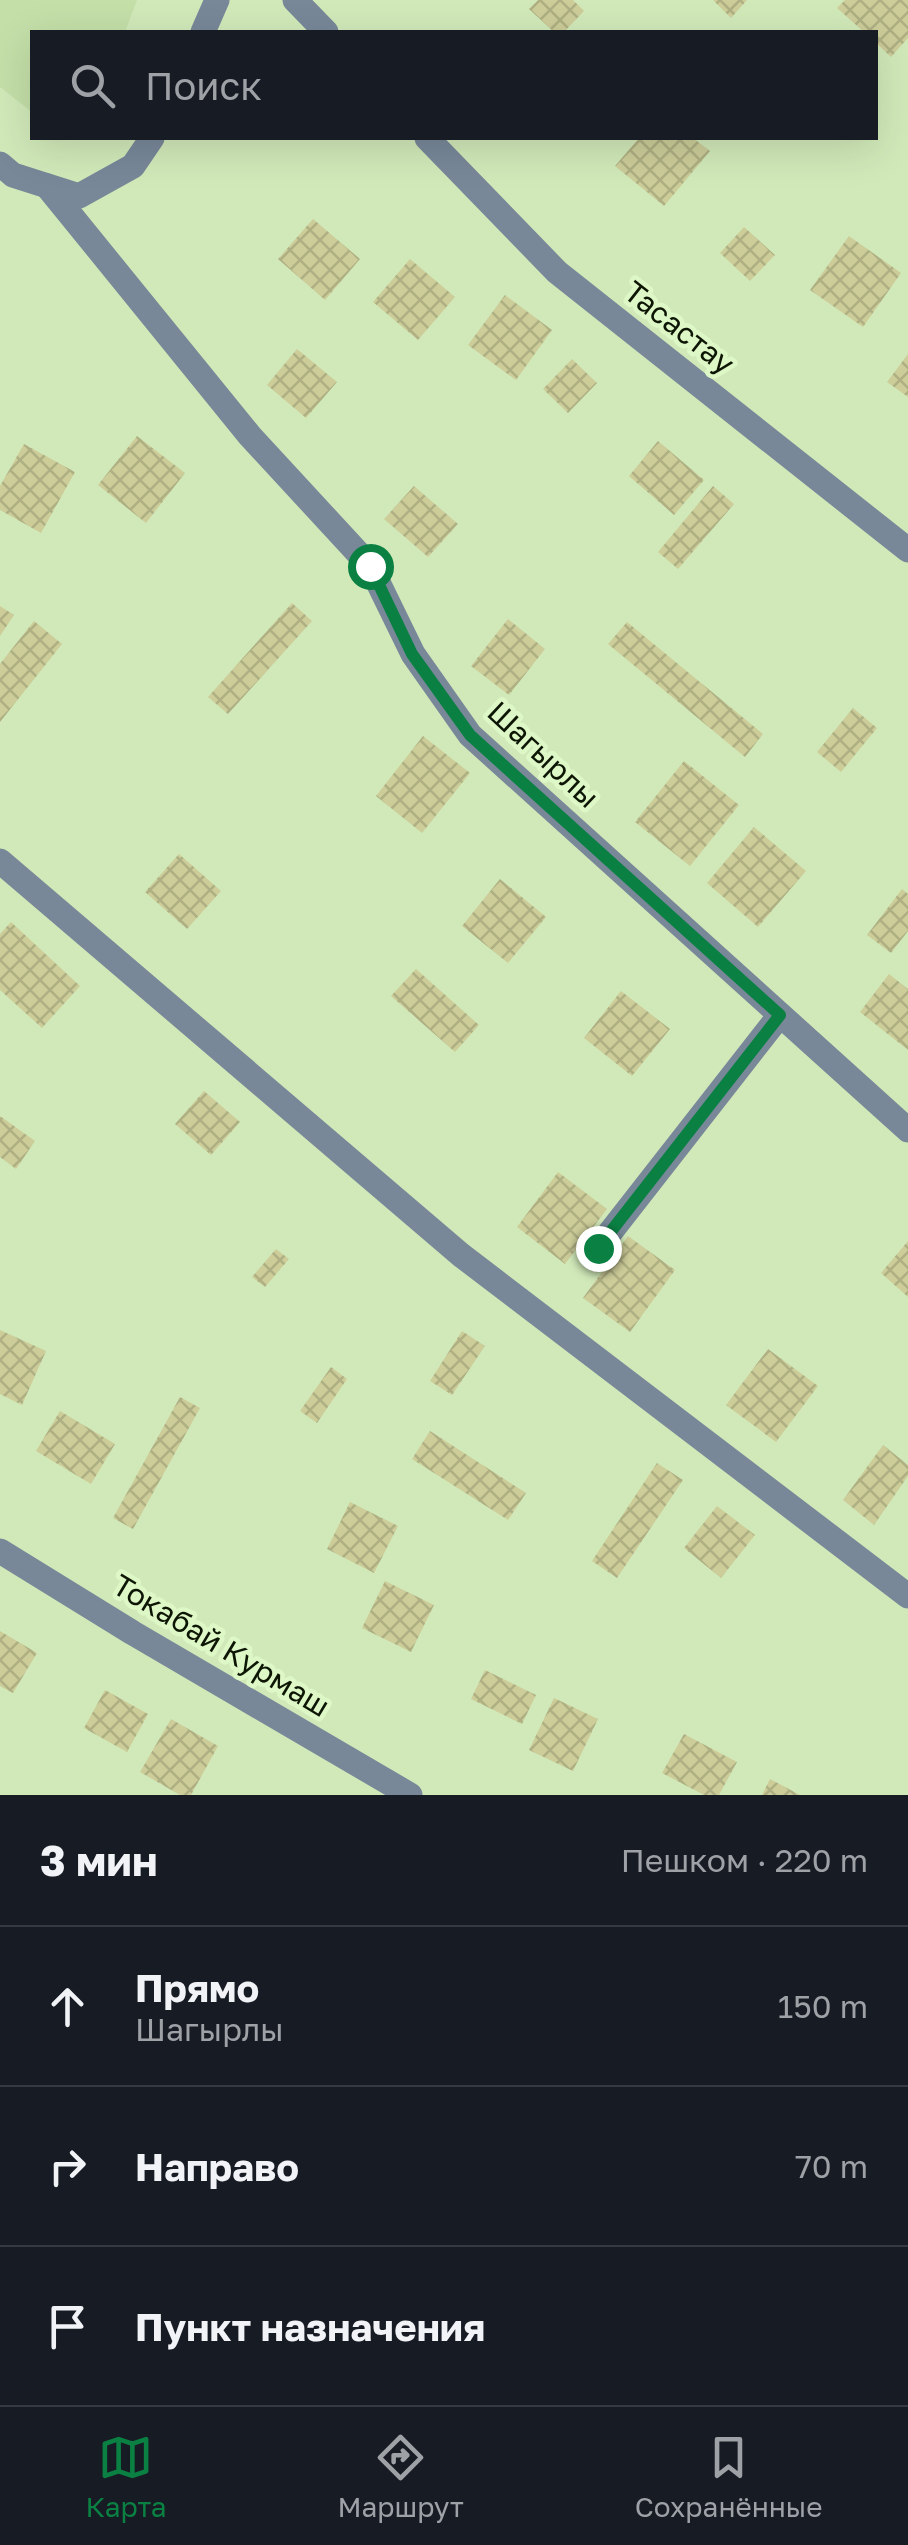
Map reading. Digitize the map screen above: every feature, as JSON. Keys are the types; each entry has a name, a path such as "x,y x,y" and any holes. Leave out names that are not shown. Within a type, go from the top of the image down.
{"street":[{"path":"204,30 217,0"},
{"path":"294,0 324,30"},
{"path":"0,164 14,175 79,196 132,166 151,140"},
{"name":"Тасастау","path":"429,140 557,272 908,550"},
{"name":"Шагырлы","path":"47,186 250,436 370,566 412,654 470,735 908,1130"},
{"path":"0,861 461,1255 908,1596"},
{"path":"598,1248 780,1015"},
{"name":"Токабай Курмаш","path":"0,1550 132,1633 410,1795"}],"shaded area":[{"path":"0,0 137,0 126,30 30,30 30,110 0,87"}],"building":[{"path":"538,0 573,0 584,11 566,30 552,30 529,9"},
{"path":"713,0 747,0 731,18"},
{"path":"845,0 908,0 908,38 891,57 878,45 878,30 862,30 837,8"},
{"path":"637,140 696,140 710,151 664,206 615,166"},
{"path":"313,219 360,259 325,300 278,259"},
{"path":"744,227 775,255 750,281 720,253"},
{"path":"849,236 901,273 863,327 810,290"},
{"path":"410,259 455,297 418,340 373,302"},
{"path":"505,295 552,330 516,380 468,345"},
{"path":"297,349 337,382 306,418 267,385"},
{"path":"908,354 908,397 887,382"},
{"path":"572,359 597,383 568,413 543,389"},
{"path":"137,436 185,473 146,523 98,485"},
{"path":"658,441 704,480 674,515 629,476"},
{"path":"24,444 75,472 41,533 0,510 0,486"},
{"path":"414,486 458,524 428,557 384,519"},
{"path":"713,486 734,504 678,569 658,552"},
{"path":"292,603 312,621 228,714 208,697"},
{"path":"0,606 14,615 0,636"},
{"path":"508,619 545,649 509,695 471,666"},
{"path":"34,621 62,644 0,722 0,664"},
{"path":"627,622 763,734 745,757 608,644"},
{"path":"853,708 877,728 841,772 817,752"},
{"path":"423,736 470,773 422,833 376,796"},
{"path":"684,761 739,805 690,866 635,822"},
{"path":"754,827 806,871 758,927 707,883"},
{"path":"179,854 221,891 187,929 145,892"},
{"path":"500,879 546,917 508,963 462,926"},
{"path":"902,889 908,894 908,931 891,953 867,935"},
{"path":"11,922 80,986 42,1028 0,990 0,934"},
{"path":"416,969 479,1025 455,1052 391,996"},
{"path":"889,974 908,989 908,1050 860,1012"},
{"path":"621,991 670,1029 632,1076 584,1038"},
{"path":"204,1091 240,1122 211,1155 175,1124"},
{"path":"0,1116 35,1141 16,1169 0,1157"},
{"path":"558,1172 607,1209 565,1264 517,1227"},
{"path":"628,1236 675,1270 630,1332 583,1298"},
{"path":"908,1241 908,1297 881,1273"},
{"path":"276,1249 289,1259 265,1287 252,1277"},
{"path":"0,1330 46,1351 22,1405 0,1394"},
{"path":"462,1331 485,1346 452,1395 430,1381"},
{"path":"768,1349 818,1386 776,1442 726,1405"},
{"path":"331,1367 347,1379 317,1423 300,1411"},
{"path":"180,1397 200,1408 133,1529 113,1518"},
{"path":"60,1411 115,1444 91,1484 36,1451"},
{"path":"430,1431 526,1493 508,1520 412,1459"},
{"path":"883,1445 908,1465 908,1476 874,1525 843,1500"},
{"path":"657,1463 683,1480 617,1578 592,1561"},
{"path":"350,1502 398,1526 374,1573 327,1549"},
{"path":"717,1506 755,1535 721,1578 684,1548"},
{"path":"385,1581 434,1605 411,1652 362,1628"},
{"path":"0,1631 37,1653 13,1693 0,1686"},
{"path":"485,1670 536,1695 522,1724 471,1699"},
{"path":"105,1690 148,1714 127,1752 84,1728"},
{"path":"554,1698 598,1719 573,1771 529,1750"},
{"path":"171,1719 218,1746 191,1795 180,1795 140,1772"},
{"path":"684,1734 737,1762 719,1795 704,1795 662,1773"},
{"path":"770,1779 800,1795 762,1795"}],"route":[{"path":"370,566 412,654 470,735 780,1015 598,1248"}]}
